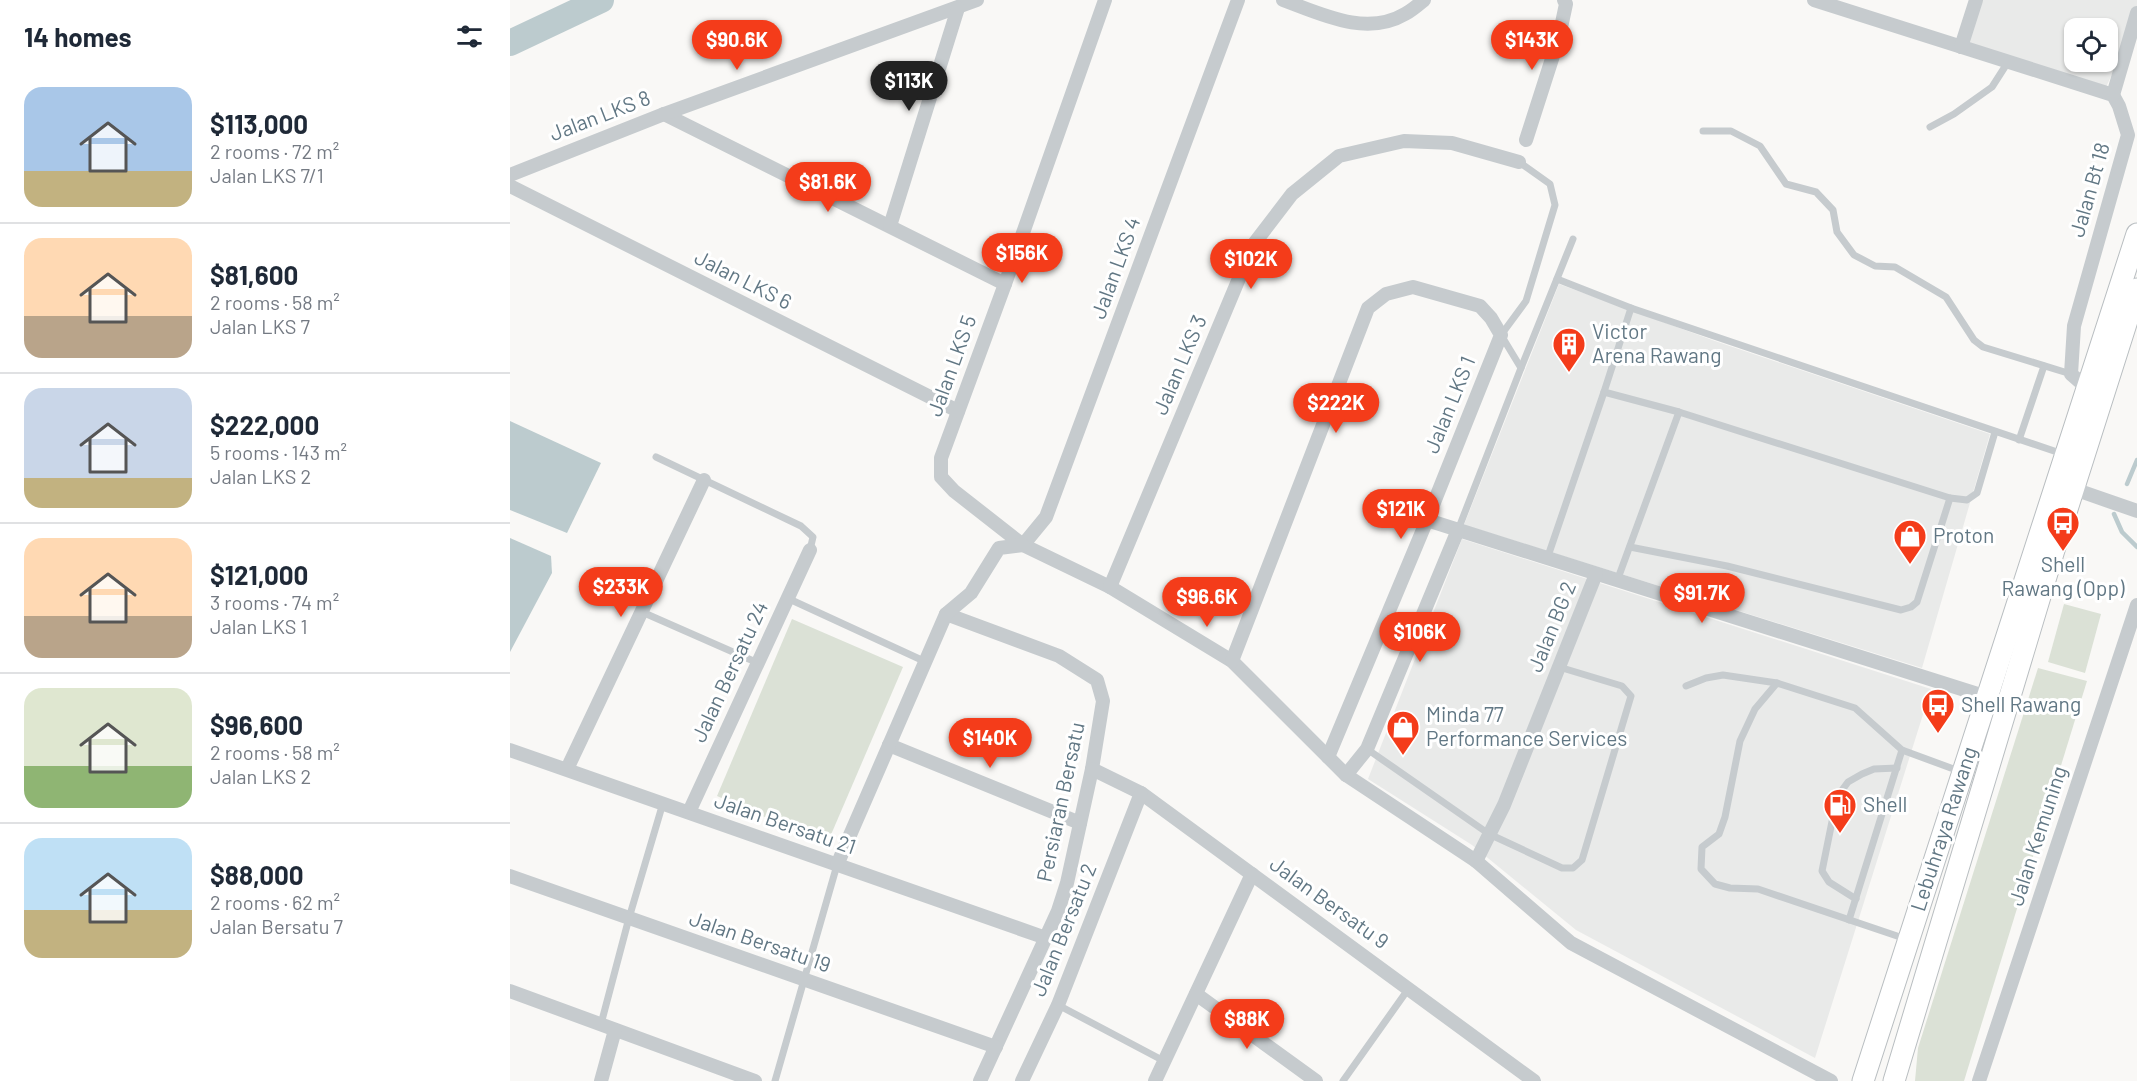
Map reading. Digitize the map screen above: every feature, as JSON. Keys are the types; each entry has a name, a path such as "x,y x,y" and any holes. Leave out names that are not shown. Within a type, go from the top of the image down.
{"main road":[{"name":"Lebuhraya Rawang","path":"1866,1078 2137,234"},
{"name":"Lebuhraya Rawang","path":"1894,1081 2137,288"},
{"path":"1906,1081 1907,1043"}],"street":[{"name":"Jalan LKS 8","path":"510,175 664,114 977,0"},
{"name":"Jalan LKS 5","path":"1023,545 954,491 941,477 941,458 1105,0"},
{"name":"Jalan LKS 4","path":"1023,545 1046,517 1238,0"},
{"path":"1283,0 1352,23 1374,24 1404,15 1424,0"},
{"path":"1526,140 1559,37 1566,4 1564,0"},
{"path":"1814,0 1857,7 1961,47 2113,95 2137,13"},
{"path":"1961,47 1976,0"},
{"path":"890,226 958,8"},
{"name":"Jalan Bt 18","path":"2071,374 2074,326 2128,135 2113,95"},
{"path":"664,114 1005,284"},
{"name":"Jalan LKS 3","path":"1110,587 1252,245 1292,194 1339,156 1404,141 1452,143 1519,162"},
{"name":"Jalan LKS 6","path":"510,186 958,411"},
{"path":"1232,661 1368,308 1386,294 1413,287 1480,306 1491,318 1501,335"},
{"name":"Jalan LKS 1","path":"1328,757 1501,335"},
{"path":"2071,374 2087,388"},
{"path":"567,770 705,480"},
{"path":"2074,489 2137,511"},
{"path":"1427,520 1987,697"},
{"path":"1346,775 1367,749 1458,530"},
{"path":"837,865 946,614 971,593 999,548 1023,545 1110,587 1232,661 1346,775 1476,861 1571,943 1831,1081"},
{"name":"Jalan Bersatu 24","path":"689,813 810,550"},
{"name":"Jalan BG 2","path":"1476,861 1504,805 1596,574"},
{"name":"Jalan Kemuning","path":"1979,1081 2137,604"},
{"name":"Persiaran Bersatu","path":"946,614 1059,656 1097,680 1102,701 1092,769 1064,892 1046,938 980,1081"},
{"path":"889,745 1080,823"},
{"name":"Jalan Bersatu 21","path":"510,750 1046,938"},
{"name":"Jalan Bersatu 9","path":"1092,769 1141,793 1409,988 1528,1079"},
{"name":"Jalan Bersatu 2","path":"1022,1081 1058,1005 1141,793"},
{"path":"1155,1081 1252,874"},
{"name":"Jalan Bersatu 19","path":"510,876 996,1047"},
{"path":"1196,994 1316,1081"},
{"path":"511,997 601,1024 756,1081"},
{"path":"601,1081 615,1030"}],"lane":[{"path":"1930,127 1954,114 1992,87 2008,62"},
{"path":"1703,131 1731,130 1760,146 1786,184 1816,192 1833,210 1837,232 1854,255 1875,267 1895,267 1946,297 1974,339 1983,347 2071,374"},
{"path":"1519,162 1550,184 1554,205 1526,301 1501,335 1521,368"},
{"path":"1458,530 1573,239"},
{"path":"1557,279 1631,308 2065,455"},
{"path":"1547,559 1631,308"},
{"path":"2019,440 2044,366"},
{"path":"1604,392 1679,412 1950,498 1967,500 1977,493 1995,432"},
{"path":"1617,581 1679,412"},
{"path":"656,457 801,526 813,537 810,550"},
{"path":"1630,547 1727,566 1901,610 1917,602 1950,498"},
{"path":"788,598 926,662"},
{"path":"642,612 758,663"},
{"path":"1367,749 1489,834 1562,868 1573,868 1582,860 1630,696 1622,686 1559,667"},
{"path":"1686,686 1706,678 1723,675 1777,683 1855,708 1902,750 1963,772"},
{"path":"1777,683 1755,709 1740,741 1725,817 1719,834 1702,847 1701,869 1715,884 1730,888 1758,889 1909,940"},
{"path":"1849,920 1902,750"},
{"path":"1856,899 1829,882 1822,871 1837,797 1848,782 1862,774 1874,769 1897,768"},
{"path":"601,1024 663,803"},
{"path":"775,1081 837,865"},
{"path":"1343,1081 1409,988"},
{"path":"1058,1005 1165,1061"}],"shaded area":[{"path":"1983,0 2137,0 2137,22 2118,62 2118,18 2064,18 2064,72 2113,72 2106,87 1968,43"},
{"path":"1559,284 1715,341 1990,434 1922,668 1464,525"},
{"path":"510,421 601,463 567,533 510,510"},
{"path":"510,538 551,556 552,573 510,652"},
{"path":"1462,539 1931,689 1815,1058 1576,930 1472,845 1368,779"},
{"path":"2064,604 2101,614 2085,673 2048,662"},
{"path":"792,619 903,667 827,844 717,796"},
{"path":"2038,668 2087,681 1964,1081 1915,1081 1918,1048"}],"waterway":[{"path":"510,43 601,0"},
{"path":"2127,484 2137,460"},
{"path":"2114,514 2122,532 2137,547"}],"place":[{"name":"Victor Arena Rawang","path":"1569,373"},
{"name":"Shell Rawang (Opp)","path":"2063,552"},
{"name":"Proton","path":"1910,565"},
{"name":"Shell Rawang","path":"1938,734"},
{"name":"Minda 77 Performance Services","path":"1403,756"},
{"name":"Shell","path":"1840,834"}]}
